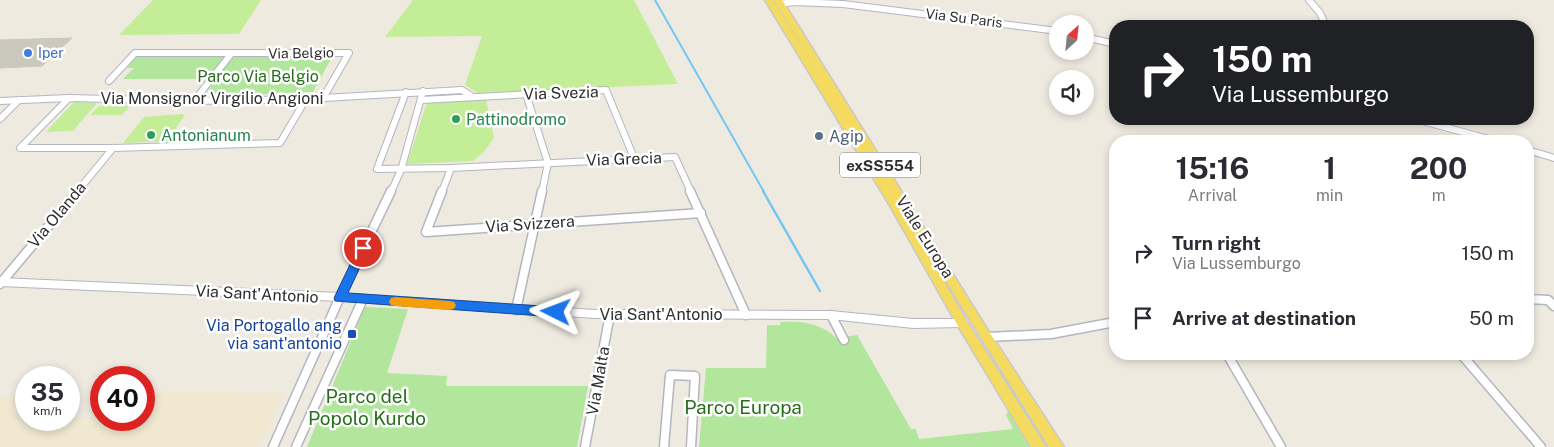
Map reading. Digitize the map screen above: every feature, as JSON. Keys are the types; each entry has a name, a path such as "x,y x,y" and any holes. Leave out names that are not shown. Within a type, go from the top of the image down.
{"main road":[{"name":"Viale Europa","path":"776,1 962,323 1039,447"},
{"name":"Viale Europa","path":"776,1 1057,447"}],"street":[{"path":"1309,0 1323,20"},
{"name":"Via Su Paris","path":"776,1 843,4 1049,30"},
{"path":"1094,39 1109,43"},
{"name":"Via Belgio","path":"109,80 135,54 349,53 323,98"},
{"path":"194,101 232,54"},
{"name":"Via Svezia","path":"423,91 462,90 473,97"},
{"name":"Via Svezia","path":"421,100 606,90 634,158"},
{"path":"273,447 340,298 401,170 423,91"},
{"name":"Via Monsignor Virgilio Angioni","path":"0,101 70,98 194,101 306,99 423,91"},
{"name":"Via Grecia","path":"406,92 377,169 451,168 675,157 746,314"},
{"path":"516,310 548,163 526,94"},
{"path":"70,98 20,148 113,148 280,143 306,99"},
{"path":"0,118 19,100"},
{"path":"1438,125 1474,135"},
{"name":"Via Olanda","path":"1,282 113,148"},
{"path":"1534,152 1554,158"},
{"name":"Via Svizzera","path":"451,168 426,232 534,223 701,213"},
{"name":"Via Sant'Antonio","path":"1,282 363,299 516,310 610,314 831,315 914,324 962,323"},
{"path":"296,447 363,299"},
{"path":"1534,300 1551,303"},
{"name":"Via Malta","path":"585,447 610,314"},
{"path":"831,315 844,340"},
{"path":"987,337 1051,334 1109,323"},
{"path":"1230,360 1281,447"},
{"path":"1465,360 1541,447"},
{"path":"664,447 670,374 695,376 691,447"}],"shaded area":[{"path":"155,392 285,393 259,447 0,447 0,397 15,398 15,407 10,413 15,414 15,431 80,431 80,417 90,417 90,431 155,431"}],"green space":[{"path":"153,0 261,0 239,34 119,35"},
{"path":"413,0 634,0 678,84 478,93 465,85 482,36 385,37"},
{"name":"Parco Via Belgio","path":"137,56 332,57 313,92 204,97 216,79 123,79 134,68 127,68"},
{"name":"Pattinodromo","path":"486,99 494,138 483,153 473,161 407,164 427,102"},
{"path":"74,102 97,103 73,131 46,132"},
{"path":"131,105 122,115 90,115 99,106"},
{"name":"Antonianum","path":"185,115 167,141 123,143 144,117"},
{"name":"Parco del Popolo Kurdo","path":"365,307 408,309 387,373 447,376 446,386 588,386 577,447 307,447"},
{"name":"Parco Europa","path":"780,322 808,323 827,331 844,342 849,336 857,335 911,429 916,429 919,439 1013,429 1006,415 1010,408 1036,447 699,447 706,368 766,368 767,325 781,325"}],"building":[{"name":"Iper","path":"72,38 42,66 0,68 0,40"}],"waterway":[{"path":"655,0 764,192"},
{"path":"763,191 820,291"}],"slow traffic":[{"path":"395,302 449,305"}],"place":[{"name":"Iper","path":"28,53"},
{"name":"Pattinodromo","path":"456,119"},
{"name":"Antonianum","path":"151,135"},
{"name":"Agip","path":"819,136"},
{"name":"Via Portogallo ang via sant'antonio","path":"352,334"}],"route":[{"path":"363,248 340,298 556,312"}]}
